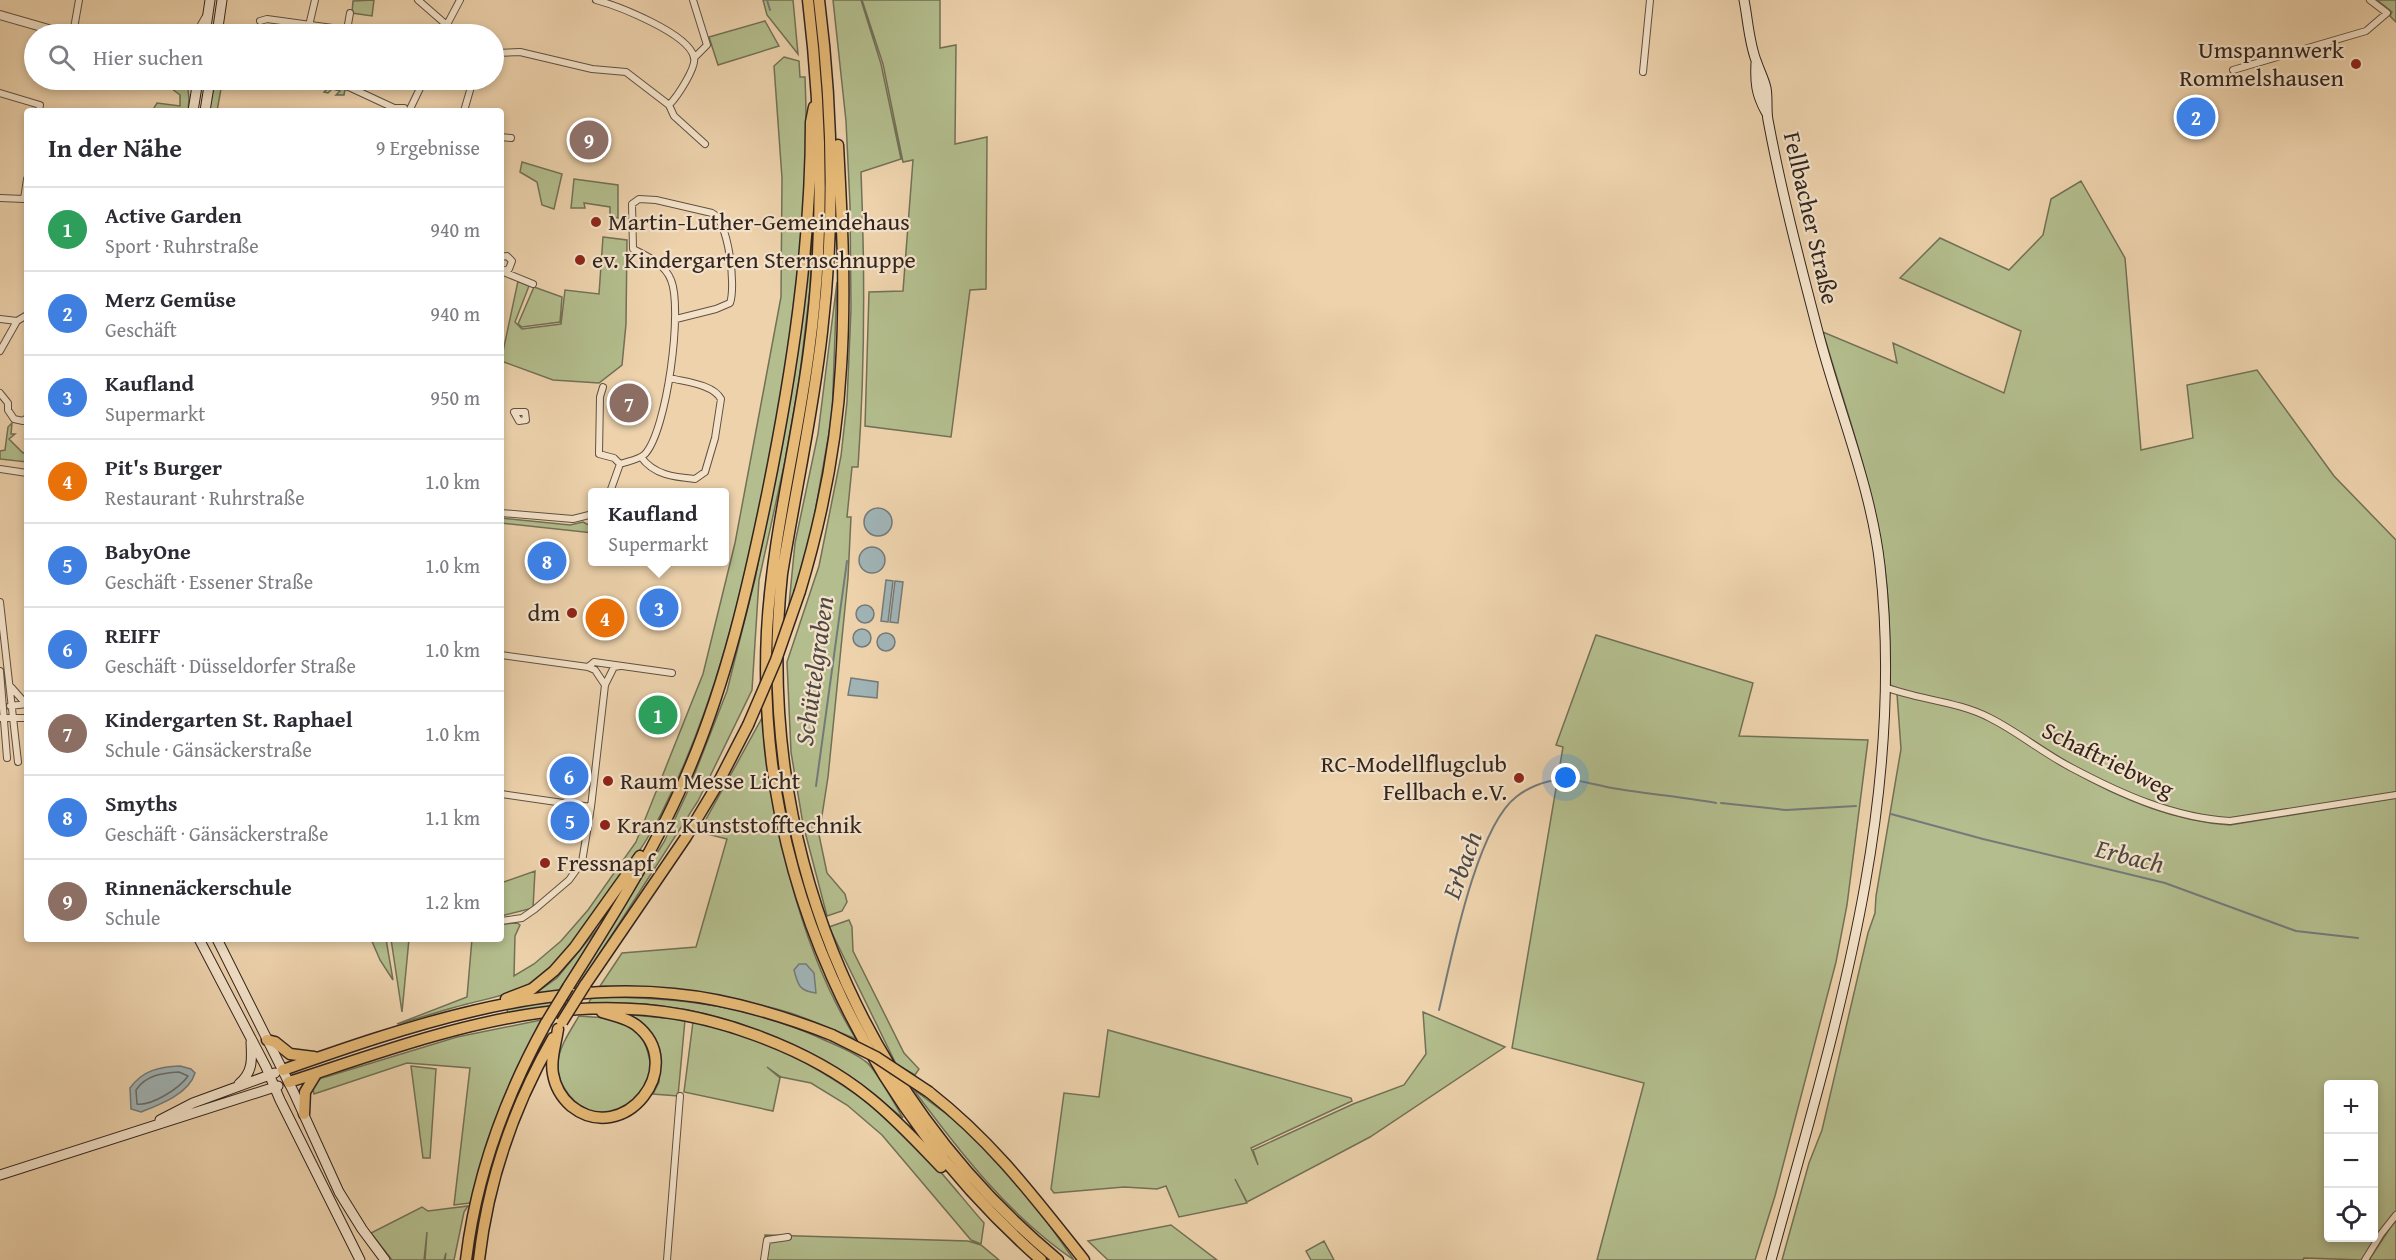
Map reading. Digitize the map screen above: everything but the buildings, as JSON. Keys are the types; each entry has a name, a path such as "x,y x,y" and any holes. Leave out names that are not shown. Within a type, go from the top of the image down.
{"highway":[{"path":"808,0 817,92 820,184 816,291 805,378 773,566 768,614 767,700 772,761 780,813 796,880 829,971 880,1072 955,1174 998,1220 1041,1260"},
{"path":"819,0 825,56 831,167 828,278 820,349 782,574 778,625 779,714 789,801 805,869 826,935 846,983 878,1047 915,1105 956,1159 1005,1212 1058,1260"},
{"path":"478,1260 489,1201 508,1134 528,1084 585,985 687,837 716,788 748,725 776,660 800,591 827,481 838,411 842,360 843,264 837,120 834,90 825,56"},
{"path":"466,1260 476,1202 492,1143 522,1069 567,987 622,900 652,847 689,769 714,705 735,636 780,429 798,313 810,197 811,122 817,92"},
{"path":"490,1008 532,989 554,971 575,947 641,856 652,847"},
{"path":"283,1070 357,1044 490,1008 539,998 592,993 673,993 746,1006 779,1015 832,1035 876,1057 929,1092 997,1152 1084,1260"},
{"path":"289,1082 400,1045 495,1019 544,1011 593,1008 639,1009 691,1016 748,1032 828,1069 870,1098 941,1167 955,1174"},
{"path":"560,1025 552,1058 553,1076 560,1094 582,1113 613,1116 628,1111 642,1099 651,1084 655,1066 651,1045 646,1036 632,1023 593,1008"},
{"path":"267,1040 275,1042 290,1054 317,1058"},
{"path":"304,1114 305,1092 316,1074"}],"main road":[{"path":"207,24 210,0"},
{"path":"218,24 222,0"},
{"name":"Fellbacher Straße","path":"1743,0 1756,63 1757,96 1767,114 1817,331 1863,484 1880,563 1885,620 1885,687 1872,850 1832,1044 1771,1260"},
{"path":"193,108 196,90"},
{"path":"205,108 208,90"},
{"path":"202,942 251,1037 360,1260"},
{"path":"218,942 289,1082 339,1192 385,1260"},
{"path":"236,1087 246,1078 250,1069 251,1037"},
{"path":"153,1125 193,1102 283,1070"},
{"path":"0,1175 289,1082"}],"street":[{"path":"75,24 80,0"},
{"path":"310,24 315,0"},
{"path":"418,0 446,24 460,0"},
{"path":"596,0 642,16 675,36 694,58"},
{"path":"669,105 682,88 694,58 707,45 693,0"},
{"path":"1643,72 1650,0"},
{"path":"2233,70 2366,31 2387,13 2370,0"},
{"path":"348,24 350,14"},
{"path":"0,15 31,24"},
{"path":"203,24 208,15"},
{"path":"260,21 267,19 303,24"},
{"path":"504,53 520,52 592,69 626,72 669,105 674,116 705,144"},
{"path":"356,90 401,108"},
{"path":"404,108 417,90"},
{"path":"465,108 470,90"},
{"path":"0,93 40,105 40,108"},
{"path":"504,137 511,138"},
{"path":"0,198 24,199"},
{"path":"620,464 640,457 650,447 670,378 676,319 674,290 668,272 655,261 633,249 632,204 639,199 656,200 715,214 721,223 727,242 732,282 730,303 676,319"},
{"path":"504,257 510,258 512,264 509,269 504,270"},
{"path":"504,272 533,284"},
{"path":"0,351 17,321 24,317"},
{"path":"0,319 17,321"},
{"path":"640,457 651,470 666,475 698,479 705,472 715,438 721,399 711,389 670,378"},
{"path":"603,387 600,398 598,454 614,458 620,464"},
{"path":"0,393 8,404 8,410 14,419 24,420"},
{"path":"611,488 620,464"},
{"path":"0,470 24,473"},
{"path":"504,513 573,519 588,515"},
{"path":"0,602 18,762"},
{"path":"504,655 588,667 595,670 605,685"},
{"path":"588,667 594,662 672,673"},
{"path":"504,921 522,918 535,909 569,880 582,862 591,807 605,685 614,667 620,666"},
{"path":"0,671 7,758"},
{"path":"0,695 2,686"},
{"path":"10,686 24,702"},
{"name":"Schaftriebweg","path":"1885,687 1956,705 1989,717 2071,768 2100,782 2170,812 2207,820 2230,821 2396,795"},
{"path":"2,707 24,704"},
{"path":"2,718 24,718"},
{"path":"504,794 591,807"},
{"path":"667,1260 680,1095"},
{"path":"2365,1260 2396,1215"},
{"path":"764,1260 767,1240 788,1237"}],"green space":[{"path":"374,0 372,16 352,13 353,1"},
{"path":"763,0 793,0 798,54 767,15"},
{"path":"833,0 861,0 881,64 901,159 861,172 864,319 858,467 852,467 847,517 851,517 848,578 828,777 819,835 827,873 845,894 847,902 842,911 827,916 803,824 791,752 787,662 819,566 841,456 847,402 851,309 850,205 846,121"},
{"path":"862,0 940,0 940,48 956,45 955,144 987,137 986,289 970,290 951,437 865,426 869,292 903,291 913,160 903,162 883,64"},
{"path":"2377,0 2396,0 2396,22 2390,16 2392,12"},
{"path":"765,21 779,46 718,65 709,37"},
{"path":"784,57 799,61 800,77 805,77 805,179 797,281 775,432 747,567 724,651 697,733 662,812 649,835 578,937 548,971 509,993 397,1024 467,997 472,942 504,942 504,924 520,925 515,936 514,976 534,964 561,941 588,910 636,842 703,674 735,543 781,297 782,178 774,66"},
{"path":"174,90 188,90 188,108 154,108 157,103 180,106 180,95"},
{"path":"213,90 221,90 218,108 210,108"},
{"path":"336,90 345,90 344,95 336,95 340,91"},
{"path":"522,162 562,174 554,209 542,205 537,182 520,172"},
{"path":"574,179 618,185 618,218 610,216 610,207 584,203 585,208 571,208"},
{"path":"2081,181 2125,258 2141,450 2193,438 2187,385 2257,370 2334,476 2396,540 2396,792 2231,820 2189,813 2149,801 2110,784 2072,765 1990,716 1914,695 1890,685 1887,593 1879,533 1858,446 1823,332 1897,363 1893,343 2004,393 2021,331 1900,278 1940,238 2009,270 2043,235 2051,199"},
{"path":"812,236 810,289 799,381 785,461 759,580 752,690 698,801 579,986 573,986 664,842 688,791 727,691 755,579 792,383"},
{"path":"603,237 627,240 626,324 622,365 599,383 553,380 504,362 504,347 518,281 529,286 515,322 522,329 561,324 565,290 599,294"},
{"path":"837,282 832,416 811,535 788,615 795,543 818,434"},
{"path":"534,287 562,297 560,322 522,327 518,324"},
{"path":"12,423 11,434 15,434 9,439 24,452 24,462 0,459 0,451 5,450 8,427"},
{"path":"504,518 570,525 583,522 588,524 588,532 504,523"},
{"path":"1596,635 1753,683 1739,736 1868,740 1847,905 1836,962 1775,1196 1755,1260 1597,1260 1644,1083 1512,1048 1563,747 1556,745"},
{"path":"1897,694 1944,704 1978,715 1999,725 2105,789 2166,813 2209,823 2230,825 2396,798 2396,1213 2378,1238 2378,1080 2324,1080 2324,1242 2375,1242 2362,1260 2304,1258 2303,1260 1782,1260 1809,1163 1822,1130 1868,933 1875,913 1901,749"},
{"path":"762,718 782,843 804,925 836,1003 856,1039 796,1015 741,1001 671,991 600,986 622,953 696,947 727,839 699,832"},
{"path":"535,871 533,908 504,915 504,882"},
{"path":"849,920 852,927 853,951 904,1053 919,1069 915,1075 896,1064 829,927"},
{"path":"603,922 558,992 533,995 557,978"},
{"path":"372,942 387,942 393,980 380,960"},
{"path":"391,942 409,942 402,1012"},
{"path":"592,997 652,999 709,1005 737,1010 792,1026 843,1048 865,1061 880,1079 903,1118 866,1088 836,1068 811,1053 757,1029 671,1007 588,1004"},
{"path":"553,1001 549,1008 508,1014 507,1009"},
{"path":"1423,1012 1505,1047 1370,1137 1247,1202 1235,1179 1247,1203 1179,1217 1166,1186 1157,1189 1124,1187 1054,1193 1051,1189 1064,1093 1099,1097 1108,1030 1351,1098 1352,1101 1251,1148 1258,1165 1253,1150 1353,1104 1404,1085 1426,1054"},
{"path":"623,1014 685,1020 678,1096 653,1094 659,1082 661,1061"},
{"path":"579,1016 622,1022 638,1032 644,1041 650,1060 651,1075 644,1089 626,1108 614,1113 602,1114 590,1111 570,1096 563,1085 559,1073 559,1055"},
{"path":"541,1020 512,1078 488,1139 470,1203 454,1205 470,1068 407,1063 314,1094 312,1084 319,1079 457,1037"},
{"path":"693,1022 742,1034 782,1051 823,1073 879,1111 919,1148 984,1223 981,1244 971,1240 882,1135 847,1105 811,1083 781,1077 767,1067 780,1078 773,1111 684,1092"},
{"path":"411,1066 436,1069 430,1158 423,1158"},
{"path":"913,1089 961,1125 998,1160 1025,1192 1074,1260 1050,1243 986,1181"},
{"path":"468,1206 464,1212 454,1260 445,1260 446,1253 444,1260 425,1260 427,1232 424,1260 392,1260 371,1233 422,1207 428,1211"},
{"path":"2396,1221 2396,1260 2369,1260 2392,1225"},
{"path":"1171,1225 1217,1260 1108,1260 1088,1241"},
{"path":"765,1235 968,1241 981,1245 999,1260 767,1260"},
{"path":"1324,1241 1334,1260 1311,1260 1306,1251"}],"water":[{"path":"878,508 888,512 892,522 888,532 878,536 868,532 864,522 868,512"},
{"path":"872,547 881,551 885,560 881,569 872,573 863,569 859,560 863,551"},
{"path":"886,580 893,581 888,622 881,621"},
{"path":"895,581 903,582 898,623 890,622"},
{"path":"861,605 869,605 874,610 872,621 861,623 856,618 856,610"},
{"path":"858,629 866,629 871,634 869,645 858,647 853,642 853,634"},
{"path":"882,633 890,633 895,638 893,649 882,651 877,646 877,638"},
{"path":"851,678 878,682 877,698 848,695"},
{"path":"799,964 806,964 814,973 816,993 806,991 798,984 794,970"},
{"path":"180,1066 191,1069 195,1073 187,1087 164,1102 141,1112 131,1109 130,1088 140,1077 165,1067"}],"waterway":[{"name":"Schüttelgraben","path":"767,0 770,10"},
{"name":"Schüttelgraben","path":"816,786 847,561"},
{"name":"Erbach","path":"1439,1010 1458,929 1477,865 1502,813 1516,797 1541,783 1565,780 1716,803"},
{"name":"Erbach","path":"1721,803 1786,810 1856,806"},
{"name":"Erbach","path":"1891,814 2165,883 2296,931 2358,938"}],"place":[{"name":"Umspannwerk Rommelshausen","path":"2356,64"},
{"name":"Merz Gemüse","path":"2196,117"},
{"name":"Rinnenäckerschule","path":"589,140"},
{"name":"Martin-Luther-Gemeindehaus","path":"596,222"},
{"name":"ev. Kindergarten Sternschnuppe","path":"580,260"},
{"name":"Kindergarten St. Raphael","path":"629,403"},
{"name":"Smyths","path":"547,561"},
{"name":"Kaufland","path":"659,608"},
{"name":"dm","path":"572,613"},
{"name":"Pit's Burger","path":"605,618"},
{"name":"Active Garden","path":"658,715"},
{"name":"REIFF","path":"569,776"},
{"name":"RC-Modellflugclub Fellbach e.V.","path":"1519,778"},
{"name":"Raum Messe Licht","path":"608,781"},
{"name":"BabyOne","path":"570,821"},
{"name":"Kranz Kunststofftechnik","path":"605,825"},
{"name":"Fressnapf","path":"545,863"}]}
